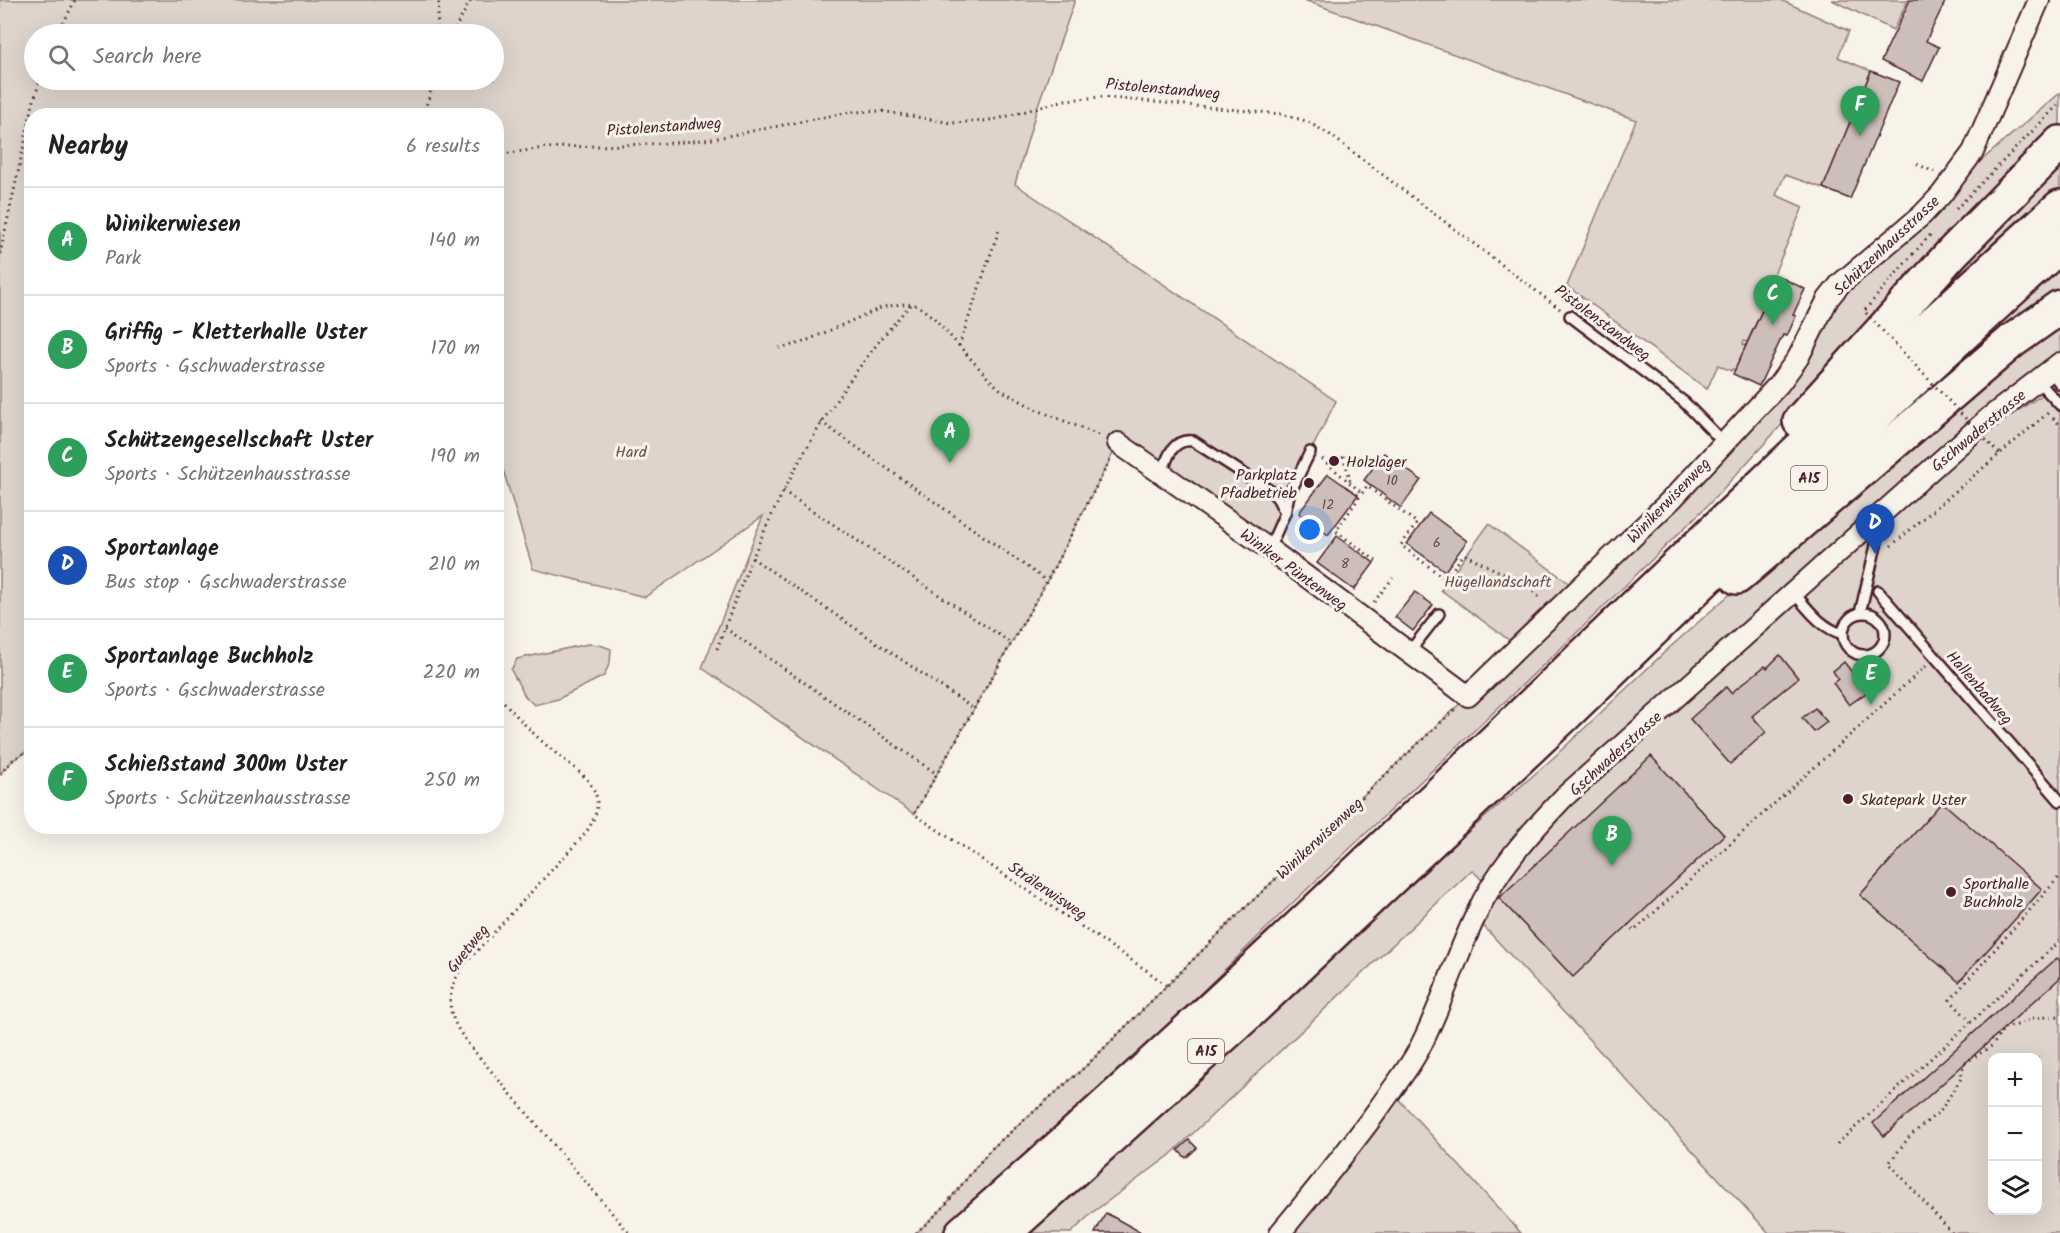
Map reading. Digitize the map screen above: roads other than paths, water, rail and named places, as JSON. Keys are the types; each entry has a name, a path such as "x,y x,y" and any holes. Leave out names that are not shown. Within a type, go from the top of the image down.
{"highway":[{"path":"1628,611 1658,571 1751,476 1952,253 2060,143"},
{"name":"A15","path":"962,1233 1219,1002 1393,839 1628,611 1873,379 2060,207"},
{"name":"A15","path":"1004,1233 1244,1017 1564,716 1877,413 2060,245"},
{"path":"1564,716 1592,708 1792,529 2013,341 2060,307"}],"street":[{"name":"Schützenhausstrasse","path":"1723,442 1779,384 1798,358 1828,299 1839,284 1922,215 1941,195 1973,152 2039,0"},
{"name":"Gschwaderstrasse","path":"1280,1233 1355,1140 1412,1061 1430,1028 1474,917 1509,859 1531,831 1564,797 1990,417 2052,374"},
{"name":"Winikerwisenweg","path":"1468,696 1674,497 1723,442"},
{"name":"Winiker Püntenweg","path":"1118,443 1269,549 1468,696"}],"lane":[{"name":"Pistolenstandweg","path":"1570,316 1684,402 1723,442"},
{"path":"2052,374 2060,405"},
{"path":"1162,474 1175,445 1186,440 1193,441 1272,492 1285,513"},
{"path":"1269,549 1285,513 1289,495 1310,452"},
{"path":"1860,613 1884,512"},
{"name":"Hallenbadweg","path":"1878,591 2060,801"},
{"path":"1794,593 1820,622 1833,632 1843,634"},
{"path":"1880,620 1893,609"},
{"path":"1860,613 1868,613 1880,620 1884,626 1884,640 1875,651 1861,654 1854,652 1843,634 1848,621 1860,613"},
{"path":"1409,652 1439,614"}],"place":[{"name":"Schießstand 300m Uster","path":"1860,136"},
{"name":"Schützengesellschaft Uster","path":"1773,325"},
{"name":"Holzlager","path":"1334,461"},
{"name":"Winikerwiesen","path":"950,463"},
{"name":"Parkplatz Pfadbetrieb","path":"1309,483"},
{"name":"Sportanlage","path":"1875,554"},
{"name":"Sportanlage Buchholz","path":"1871,705"},
{"name":"Skatepark Uster","path":"1848,799"},
{"name":"Griffig - Kletterhalle Uster","path":"1612,866"},
{"name":"Sporthalle Buchholz","path":"1951,892"}],"park label":[{"name":"Hard","path":"631,451"},
{"name":"Hügellandschaft","path":"1498,581"}]}
